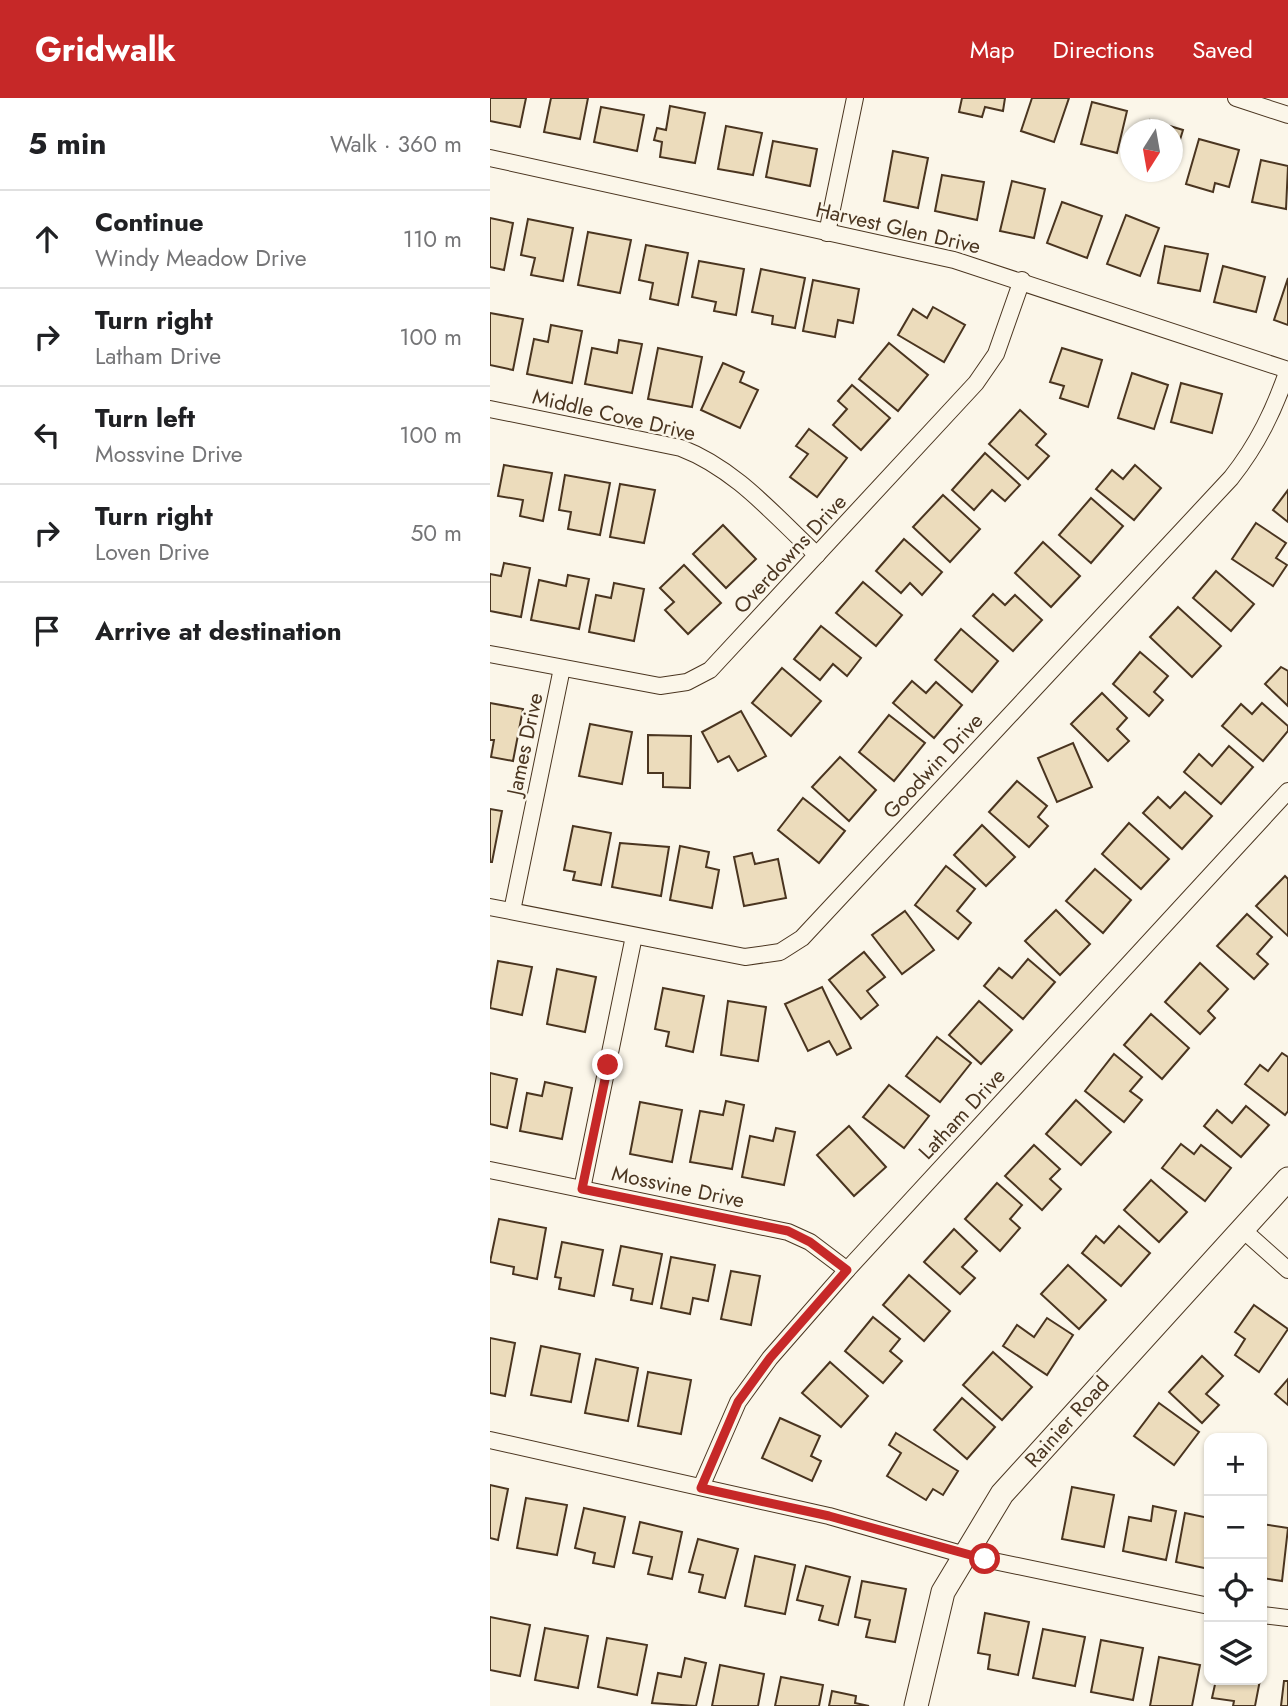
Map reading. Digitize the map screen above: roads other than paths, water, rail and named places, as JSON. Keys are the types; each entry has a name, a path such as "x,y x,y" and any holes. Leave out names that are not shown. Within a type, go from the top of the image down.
{"street":[{"path":"827,233 855,98"},
{"path":"1236,98 1288,115"},
{"name":"Harvest Glen Drive","path":"490,158 954,260 1022,280 1288,370"},
{"name":"Overdowns Drive","path":"490,654 660,687 687,682 710,670 976,383 996,354 1022,280"},
{"name":"Goodwin Drive","path":"490,907 757,958 780,952 802,938 1231,478 1251,452 1274,411 1288,370"},
{"name":"Middle Cove Drive","path":"490,409 681,448 706,458 731,474 817,555"},
{"name":"James Drive","path":"512,911 562,668"},
{"name":"Latham Drive","path":"701,1488 738,1402 770,1358 847,1270 1288,791"},
{"path":"582,1189 634,936"},
{"name":"Mossvine Drive","path":"490,1170 788,1231 810,1242 847,1270"},
{"name":"Rainier Road","path":"916,1706 943,1592 1002,1494 1288,1179"},
{"path":"1242,1229 1288,1270"},
{"path":"490,1440 829,1516 965,1555 1204,1604"},
{"path":"1267,1616 1288,1618"}]}
